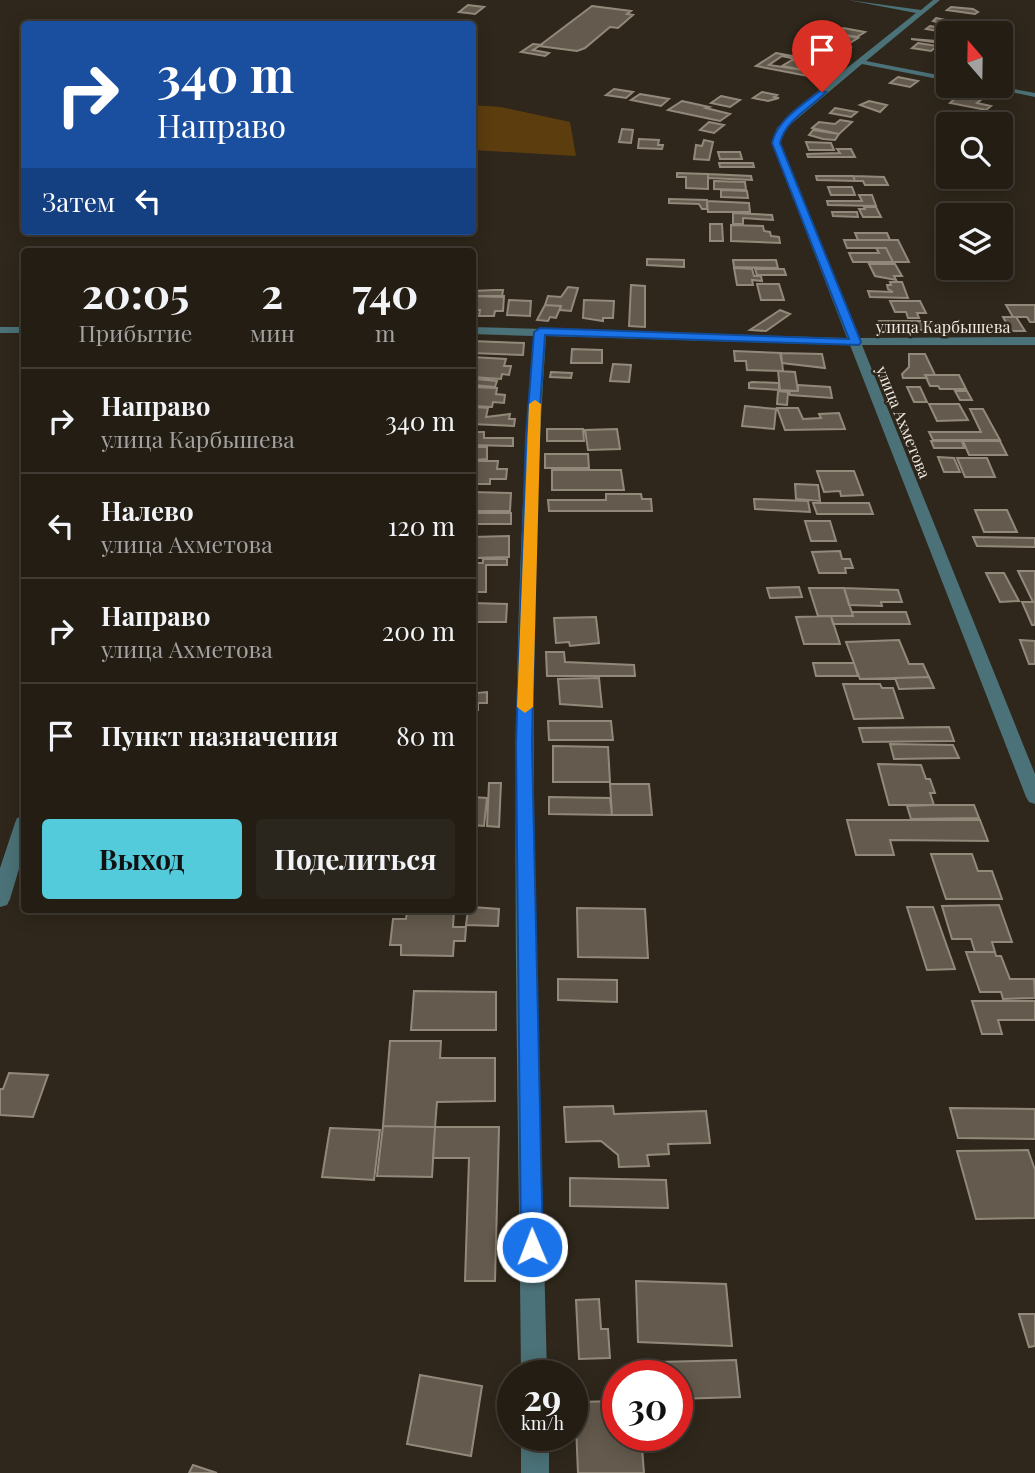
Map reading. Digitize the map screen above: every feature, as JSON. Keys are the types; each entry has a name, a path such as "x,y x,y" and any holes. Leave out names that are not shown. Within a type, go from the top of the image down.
{"street":[{"path":"851,0 923,12"},
{"name":"улица Ахметова","path":"937,0 788,121 776,140 1035,797"},
{"path":"862,62 936,77"},
{"path":"1013,91 1035,95"},
{"path":"0,330 21,330"},
{"name":"улица Карбышева","path":"476,330 855,342 1035,341"},
{"path":"534,1360 524,744 532,437 540,332"},
{"path":"0,899 21,832"},
{"path":"534,1451 535,1473"}],"shaded area":[{"path":"476,105 501,107 570,122 576,156 476,150"}],"building":[{"path":"468,5 484,7 475,14 459,12"},
{"path":"592,6 631,11 627,14 633,15 618,28 610,27 585,48 577,51 539,46"},
{"path":"951,7 978,12 975,14 947,10"},
{"path":"843,28 865,32 857,37 835,33"},
{"path":"823,32 858,38 850,43 830,39 834,36 820,34"},
{"path":"820,41 852,47 835,50 813,46"},
{"path":"918,43 936,46 931,51 912,48"},
{"path":"533,44 541,45 533,50 549,53 545,56 521,52"},
{"path":"776,53 830,63 826,66 782,56 769,65 810,71 809,73 816,74 813,77 756,66"},
{"path":"792,60 808,63 798,69 782,66"},
{"path":"898,77 918,81 910,87 890,83"},
{"path":"614,89 633,92 626,98 606,95"},
{"path":"762,92 777,95 774,97 779,98 768,101 753,98"},
{"path":"640,94 669,99 661,106 631,100"},
{"path":"721,96 740,100 730,107 711,103"},
{"path":"956,98 983,98 977,103 991,106 986,110 950,103"},
{"path":"682,101 730,114 720,121 668,110"},
{"path":"869,101 887,105 880,112 860,105"},
{"path":"835,108 857,112 851,117 830,113"},
{"path":"840,120 852,122 839,134 812,128 819,122 835,124"},
{"path":"709,122 724,125 714,133 700,130"},
{"path":"622,129 633,130 631,143 619,142"},
{"path":"813,130 839,134 835,140 823,139 809,135"},
{"path":"639,139 659,140 658,145 663,145 662,149 638,148"},
{"path":"704,140 713,142 709,160 694,159 696,145 702,146"},
{"path":"806,142 831,143 834,150 809,150"},
{"path":"837,149 851,149 855,157 808,157 807,154 840,153"},
{"path":"718,152 740,152 742,159 720,159"},
{"path":"719,163 753,163 754,167 720,167"},
{"path":"677,173 708,174 708,189 686,188 686,177 677,177"},
{"path":"708,174 751,176 752,180 708,178"},
{"path":"816,176 853,176 855,181 817,180"},
{"path":"853,176 884,177 888,185 865,185 863,181 855,181"},
{"path":"714,181 745,182 746,190 714,189"},
{"path":"828,187 852,187 855,195 831,195"},
{"path":"721,190 747,191 748,198 721,197"},
{"path":"859,195 872,195 876,206 828,205 827,201 862,201"},
{"path":"669,199 707,200 707,209 702,209 699,204 669,203"},
{"path":"707,201 749,203 750,212 708,212"},
{"path":"864,207 876,207 881,217 863,217 859,209 865,209"},
{"path":"832,212 857,212 858,217 833,216"},
{"path":"733,213 772,215 773,220 743,218 743,224 733,224"},
{"path":"710,224 722,224 723,241 710,241"},
{"path":"731,225 763,226 764,231 770,232 771,236 779,237 780,243 731,241"},
{"path":"855,233 887,233 890,240 858,240"},
{"path":"844,240 898,240 909,262 893,262 886,248 847,248"},
{"path":"876,248 886,248 893,262 853,262 849,253 879,253"},
{"path":"647,259 684,260 684,267 647,265"},
{"path":"733,260 776,260 778,268 734,267"},
{"path":"869,264 895,264 902,276 894,276 896,280 875,276"},
{"path":"734,268 752,269 754,276 761,276 762,281 752,280 753,285 737,285"},
{"path":"755,269 784,269 786,275 757,275"},
{"path":"890,282 902,282 908,298 870,297 868,291 893,292 888,289"},
{"path":"757,284 779,284 784,300 761,300"},
{"path":"631,285 645,286 645,327 629,326"},
{"path":"568,287 578,288 571,311 560,310 561,306 545,305 548,296 561,297"},
{"path":"503,290 502,297 476,296 476,291"},
{"path":"476,296 504,296 503,311 495,311 494,316 479,316 480,310 476,310"},
{"path":"509,300 531,301 530,316 507,315"},
{"path":"584,300 614,301 613,318 603,318 603,321 583,318"},
{"path":"890,301 920,301 926,313 917,313 919,318 908,318 906,312 895,312"},
{"path":"545,305 561,306 556,318 550,317 548,321 537,320"},
{"path":"1006,305 1035,305 1035,322 1030,322 1027,317 1013,317"},
{"path":"780,310 790,314 766,331 750,330"},
{"path":"1003,317 1016,317 1025,331 1011,331"},
{"path":"879,321 932,321 937,330 883,330"},
{"path":"476,341 524,343 523,355 476,353"},
{"path":"572,349 602,350 602,363 571,363"},
{"path":"734,351 781,353 783,371 747,370 746,361 735,361"},
{"path":"780,353 822,354 825,368 782,363"},
{"path":"909,354 925,354 935,375 925,375 927,378 903,378 902,374 909,367"},
{"path":"476,357 506,359 504,366 511,366 509,375 502,374 501,379 476,377"},
{"path":"613,364 631,365 629,382 610,381"},
{"path":"778,371 795,372 798,391 780,390"},
{"path":"551,372 572,373 571,378 550,377"},
{"path":"925,375 959,375 966,389 940,389 938,386 930,386"},
{"path":"476,379 497,381 495,387 476,385"},
{"path":"749,383 779,383 779,390 749,388"},
{"path":"798,385 830,387 832,398 790,395 789,391 798,391"},
{"path":"476,387 497,388 496,394 505,395 504,403 493,402 492,407 476,406"},
{"path":"907,387 920,387 927,402 914,402"},
{"path":"778,391 788,392 787,405 777,404"},
{"path":"955,391 967,391 972,400 960,400"},
{"path":"929,404 959,404 968,420 937,421"},
{"path":"745,406 776,409 774,429 742,426"},
{"path":"476,407 488,408 486,417 510,414 509,419 515,419 514,426 476,424"},
{"path":"777,408 798,408 803,419 821,418 819,414 839,413 845,429 785,430"},
{"path":"970,409 983,409 1000,440 933,440 929,432 981,432"},
{"path":"547,429 583,429 584,441 547,441"},
{"path":"617,429 620,449 588,450 585,430"},
{"path":"476,432 484,432 484,438 513,438 513,446 476,445"},
{"path":"931,441 962,441 964,448 934,448"},
{"path":"963,441 1000,441 1007,455 969,455"},
{"path":"476,447 487,447 487,459 476,460"},
{"path":"545,454 588,454 589,468 545,468"},
{"path":"938,457 954,458 960,472 944,472"},
{"path":"957,458 987,458 995,477 965,477"},
{"path":"476,461 498,461 497,469 507,469 506,479 490,479 490,484 476,484"},
{"path":"552,470 621,470 624,490 552,490"},
{"path":"817,471 854,471 863,495 841,496 840,491 824,492"},
{"path":"795,484 818,485 820,501 796,499"},
{"path":"476,492 511,493 510,511 476,511"},
{"path":"606,494 641,494 642,499 651,499 652,511 549,511 548,500 606,500"},
{"path":"754,499 808,501 810,512 755,509"},
{"path":"813,503 869,503 873,514 817,514"},
{"path":"975,510 1007,510 1017,532 984,532"},
{"path":"476,513 511,513 511,524 476,524"},
{"path":"805,521 830,521 836,541 811,541"},
{"path":"509,536 509,557 476,558 476,537"},
{"path":"973,537 1035,538 1035,547 977,546"},
{"path":"840,551 842,559 850,559 853,568 845,568 846,573 819,573 812,552"},
{"path":"483,559 507,559 507,565 486,565 486,592 476,592 476,563 483,563"},
{"path":"1018,571 1035,571 1035,602 1033,602"},
{"path":"986,573 1004,573 1019,601 1000,602"},
{"path":"799,587 802,597 770,598 767,588"},
{"path":"809,588 844,588 853,616 818,616"},
{"path":"844,588 898,590 902,602 881,602 882,606 849,605"},
{"path":"1022,602 1035,602 1035,625 1032,625"},
{"path":"476,603 507,604 506,622 476,622"},
{"path":"852,612 906,612 910,624 833,624 831,616 853,616"},
{"path":"831,616 840,644 804,644 796,617"},
{"path":"596,617 599,643 570,646 569,642 556,643 554,618"},
{"path":"899,640 909,664 923,664 929,677 860,679 846,642"},
{"path":"1020,640 1035,641 1035,664 1029,664"},
{"path":"546,652 564,652 565,662 634,665 635,676 547,676"},
{"path":"813,663 854,663 858,676 816,676"},
{"path":"929,677 934,688 899,689 895,678"},
{"path":"599,678 602,707 560,704 558,679"},
{"path":"476,682 477,693 487,692 487,703 478,703 478,710"},
{"path":"843,684 880,684 882,688 893,688 903,718 854,719"},
{"path":"548,721 611,721 613,740 549,740"},
{"path":"949,727 954,741 863,742 859,728"},
{"path":"890,744 953,745 959,758 894,759"},
{"path":"553,746 608,747 610,782 553,782"},
{"path":"878,764 921,765 935,793 930,793 934,805 889,805"},
{"path":"489,783 501,783 499,827 487,826"},
{"path":"610,784 649,784 652,815 612,815"},
{"path":"476,797 487,798 484,826 476,825"},
{"path":"549,797 610,798 612,815 549,814"},
{"path":"974,805 979,818 911,819 907,806"},
{"path":"847,820 980,820 988,841 890,840 894,855 856,855"},
{"path":"931,854 972,854 978,871 992,871 1002,899 946,899"},
{"path":"999,905 1012,942 992,942 995,952 975,952 971,939 952,939 942,906"},
{"path":"476,907 499,909 498,926 466,925 468,913 476,913"},
{"path":"907,907 933,907 955,969 927,970"},
{"path":"577,908 645,909 648,958 578,957"},
{"path":"407,913 454,913 453,927 466,927 465,941 454,941 453,956 401,955 401,945 390,945 393,919 406,919"},
{"path":"966,952 995,952 996,956 1001,956 1010,979 1034,979 1035,998 1003,999 1001,992 980,992"},
{"path":"558,979 617,980 617,1002 558,1000"},
{"path":"414,991 496,992 496,1030 411,1030"},
{"path":"972,1001 1035,1001 1035,1020 998,1020 1002,1034 982,1034"},
{"path":"390,1041 441,1041 440,1058 495,1058 495,1101 437,1102 435,1127 383,1126"},
{"path":"9,1073 48,1075 33,1117 0,1115 0,1089 3,1089"},
{"path":"613,1106 614,1114 706,1111 710,1143 668,1144 669,1154 647,1155 649,1166 619,1167 618,1155 601,1141 566,1142 564,1107"},
{"path":"950,1108 1035,1109 1035,1139 958,1138"},
{"path":"383,1126 435,1127 432,1177 377,1176"},
{"path":"435,1127 499,1127 495,1281 465,1281 469,1158 433,1158"},
{"path":"330,1128 380,1130 374,1180 322,1177"},
{"path":"1028,1150 1035,1170 1035,1218 976,1219 957,1151"},
{"path":"570,1178 666,1180 668,1208 570,1206"},
{"path":"636,1281 726,1284 732,1346 638,1342"},
{"path":"599,1299 601,1329 608,1329 610,1358 579,1359 576,1300"},
{"path":"1019,1314 1035,1314 1035,1346 1029,1347"},
{"path":"736,1360 740,1397 693,1398 693,1361"},
{"path":"420,1375 482,1386 471,1456 407,1444"},
{"path":"602,1401 602,1451 642,1451 644,1473 578,1473 577,1451 588,1451 588,1402"},
{"path":"193,1465 217,1473 189,1473"}],"slow traffic":[{"path":"525,707 535,404"}],"route":[{"path":"532,1247 524,744 532,437 540,332 855,342 776,143 781,128 822,92"}]}
